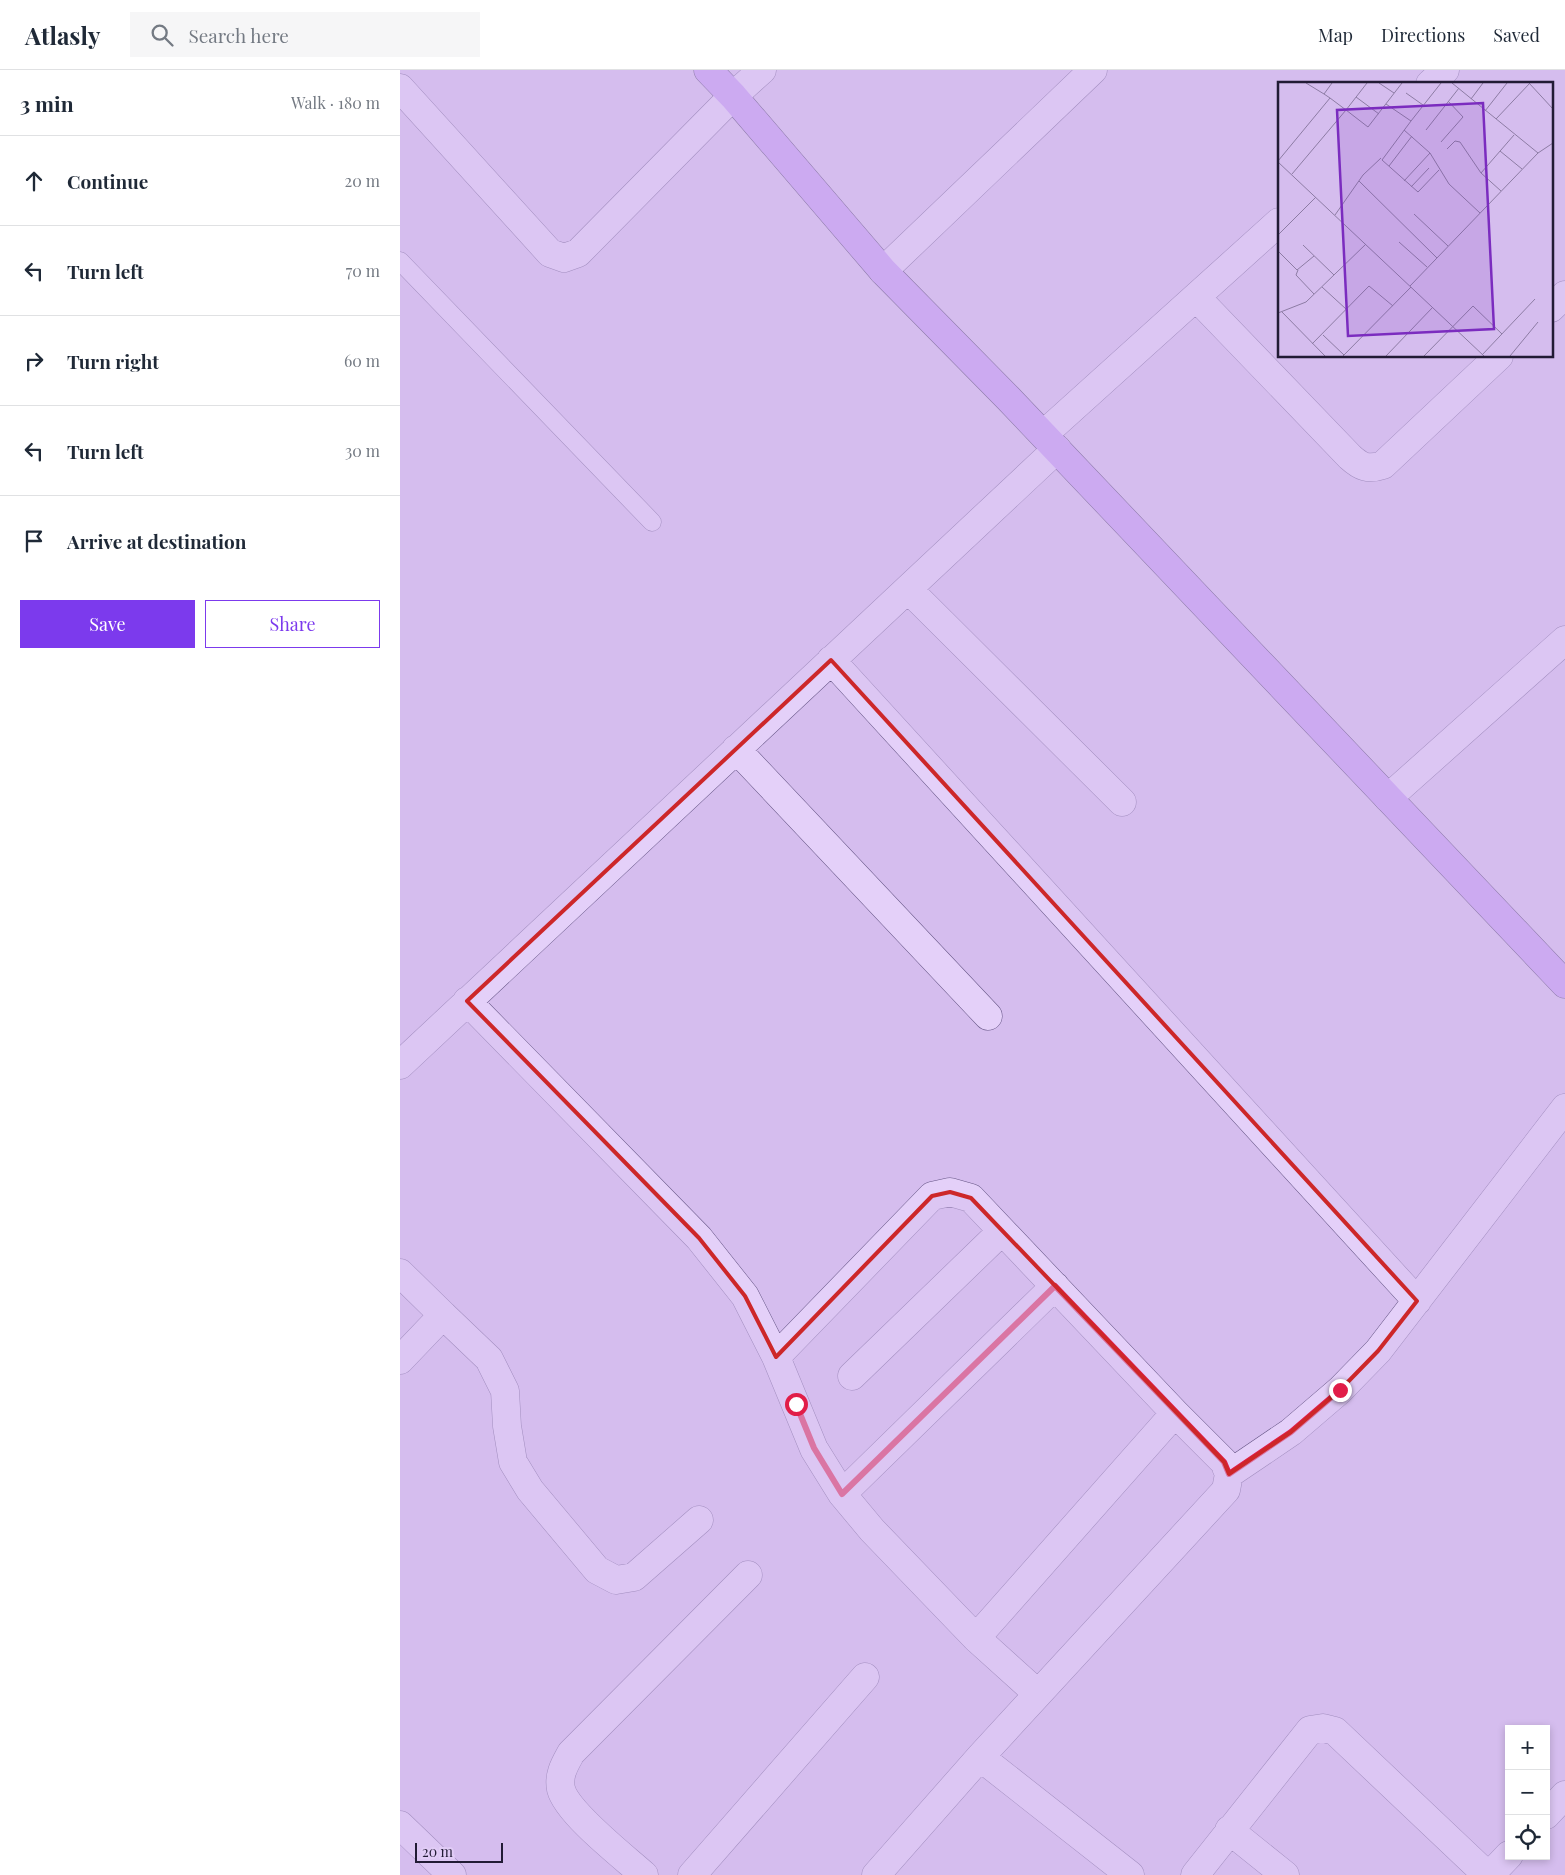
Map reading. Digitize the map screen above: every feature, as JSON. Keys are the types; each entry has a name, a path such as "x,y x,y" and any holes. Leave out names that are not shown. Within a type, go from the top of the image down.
{"main road":[{"path":"708,70 733,96 883,271 1050,442 1565,984"}],"street":[{"path":"400,88 550,253 564,258 578,253 733,96 762,70"},
{"path":"883,271 1093,70"},
{"path":"1432,82 1445,70"},
{"path":"400,1064 908,589 1050,442 1196,297 1278,223"},
{"path":"1552,307 1565,295"},
{"path":"1196,297 1350,457 1359,465 1370,469 1383,465 1497,358"},
{"path":"908,589 1122,802"},
{"path":"1388,798 1565,640"},
{"path":"831,660 1416,1301"},
{"path":"736,749 988,1016"},
{"path":"467,1001 699,1238 745,1296 776,1357 814,1448 842,1494 872,1530 976,1638 1037,1693"},
{"path":"1229,1474 1291,1432 1340,1390 1378,1351 1565,1108"},
{"path":"776,1357 932,1196 950,1192 971,1198 1224,1462 1229,1474 1226,1490 1037,1693 876,1875"},
{"path":"852,1376 1002,1231"},
{"path":"400,1273 489,1358 505,1392 507,1426 513,1462 530,1490 597,1570 616,1580 634,1577 699,1520"},
{"path":"842,1494 1055,1286"},
{"path":"400,1360 443,1315"},
{"path":"976,1638 1175,1413"},
{"path":"644,1875 569,1806 561,1788 561,1770 571,1752 748,1575"},
{"path":"692,1875 865,1677"},
{"path":"1195,1875 1310,1730 1323,1728 1335,1731 1488,1875 1505,1859"},
{"path":"980,1757 1130,1875"},
{"path":"1550,1811 1565,1795"},
{"path":"400,1825 452,1875"},
{"path":"1229,1830 1285,1875"}],"lane":[{"path":"400,261 652,522"}],"highlighted area":[{"path":"831,660 1417,1301 1378,1351 1340,1390 1291,1432 1229,1474 1224,1462 971,1198 950,1192 932,1196 776,1357 745,1296 699,1238 467,1001"}],"route":[{"path":"796,1404 814,1448 842,1494 1055,1286 1224,1462 1229,1474 1291,1432 1340,1390"}]}
